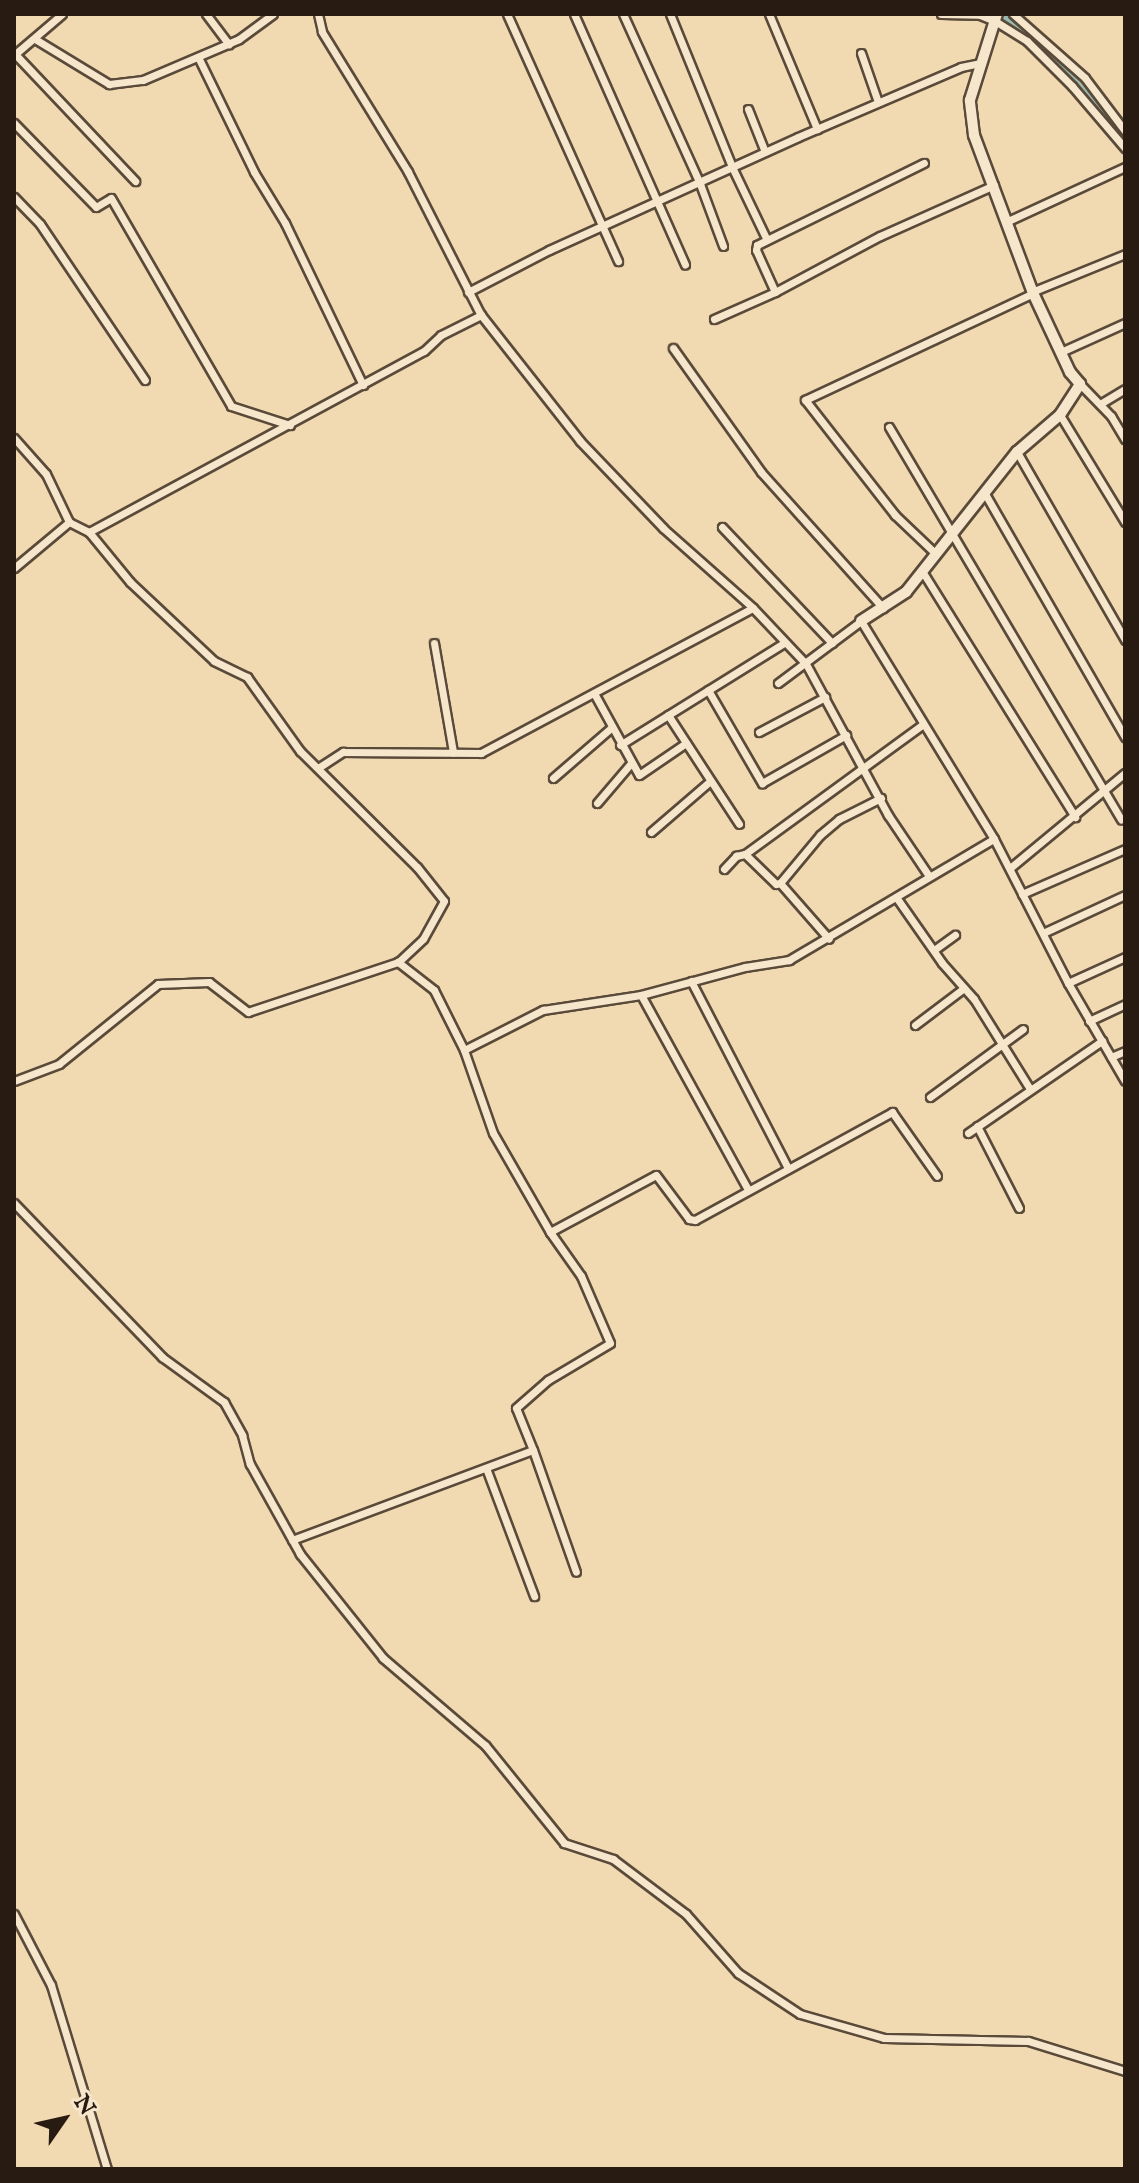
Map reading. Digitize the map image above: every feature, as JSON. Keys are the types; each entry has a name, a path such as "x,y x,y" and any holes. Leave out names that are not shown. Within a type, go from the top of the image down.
{"street":[{"path":"206,14 229,44"},
{"path":"35,39 109,84 143,80 199,59 229,44 270,14"},
{"path":"318,14 322,32 408,172 481,315 580,441 663,528 753,608 806,664 929,876"},
{"path":"507,14 605,224 618,261"},
{"path":"574,14 685,265"},
{"path":"623,14 700,184 723,246"},
{"path":"670,14 732,167 766,238"},
{"path":"769,14 817,129"},
{"path":"941,14 996,17 1027,41 1072,86 1125,148"},
{"path":"1013,14 1085,78 1125,131"},
{"path":"57,16 14,55 135,181"},
{"path":"996,17 970,100 974,135 1033,292 1063,351 1070,372 1100,404 1125,439"},
{"path":"861,53 878,102"},
{"path":"199,59 254,172 285,223 363,385"},
{"path":"468,292 605,224 700,184 765,152 961,67 980,63"},
{"path":"748,109 765,152"},
{"path":"14,123 96,207 111,198 231,406 290,425"},
{"path":"775,292 756,250 766,238 924,163"},
{"path":"1008,221 1125,167"},
{"path":"714,319 775,292 880,236 994,185"},
{"path":"14,197 40,224 145,380"},
{"path":"936,554 895,515 805,400 1033,292 1125,254"},
{"path":"89,532 363,385 481,315"},
{"path":"1063,351 1125,323"},
{"path":"673,348 761,472 883,608"},
{"path":"778,683 861,621 906,592 1017,452 1060,415 1080,384"},
{"path":"1100,404 1125,389"},
{"path":"1060,415 1125,522"},
{"path":"889,427 1121,819"},
{"path":"14,438 46,474 69,522 89,532 130,582 214,661 247,677 300,751 417,867 444,901 423,939 398,962 248,1012 209,982 158,984 59,1064 14,1081"},
{"path":"1017,452 1125,640"},
{"path":"984,492 1125,737"},
{"path":"14,568 69,522"},
{"path":"722,527 832,643"},
{"path":"922,571 1075,817"},
{"path":"318,768 343,752 481,753 595,695 753,608"},
{"path":"861,621 994,839 1068,983 1125,1081"},
{"path":"434,643 453,752"},
{"path":"620,745 784,643"},
{"path":"708,690 762,783 846,735"},
{"path":"595,695 637,774 643,776 686,743"},
{"path":"759,732 825,697"},
{"path":"668,715 739,824"},
{"path":"724,869 736,856 745,854 923,724"},
{"path":"553,778 611,728"},
{"path":"597,803 631,763"},
{"path":"1010,868 1125,773"},
{"path":"651,832 710,781"},
{"path":"780,883 820,835 839,819 881,798"},
{"path":"464,1050 543,1010 641,995 789,960 994,839"},
{"path":"1022,894 1125,849"},
{"path":"745,854 776,884 780,883 829,939"},
{"path":"1043,933 1125,895"},
{"path":"896,897 964,988 1030,1089"},
{"path":"934,950 955,935"},
{"path":"1068,983 1125,957"},
{"path":"398,962 434,990 464,1050 493,1133 550,1232 581,1276 610,1343 548,1380 516,1408 576,1572"},
{"path":"691,981 788,1168"},
{"path":"915,1025 964,988"},
{"path":"641,995 748,1190"},
{"path":"1089,1021 1125,1004"},
{"path":"930,1097 1023,1029"},
{"path":"968,1133 1102,1041"},
{"path":"1111,1057 1125,1051"},
{"path":"550,1232 656,1175 692,1221 892,1112 937,1176"},
{"path":"977,1126 1019,1208"},
{"path":"14,1203 162,1357 224,1402 242,1435 250,1464 292,1540 383,1658 485,1745 564,1843 613,1859 686,1914 738,1973 800,2014 884,2038 1028,2041 1125,2071"},
{"path":"292,1540 533,1450"},
{"path":"486,1468 534,1596"},
{"path":"14,1914 51,1985 107,2169"}],"waterway":[{"path":"997,14 1010,18 1049,54 1125,140"}]}
